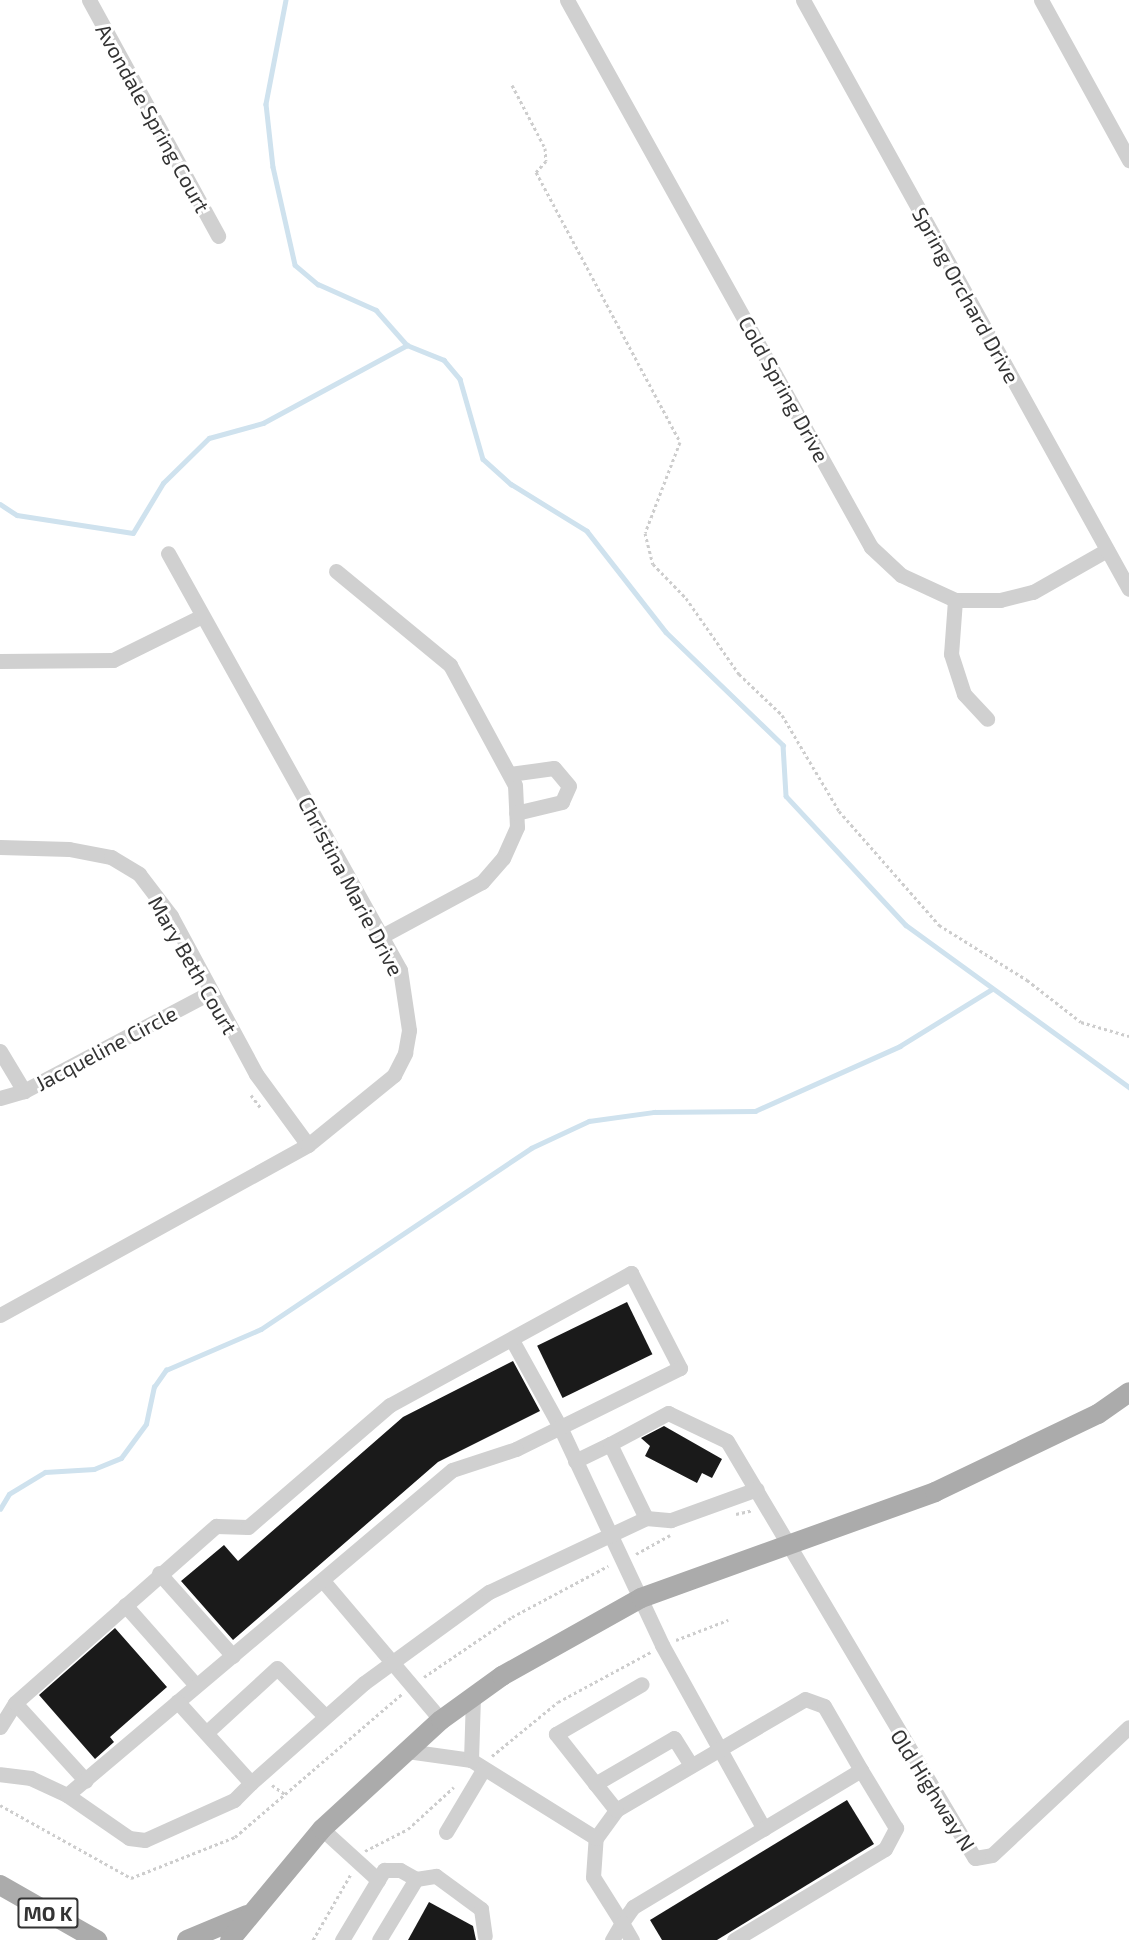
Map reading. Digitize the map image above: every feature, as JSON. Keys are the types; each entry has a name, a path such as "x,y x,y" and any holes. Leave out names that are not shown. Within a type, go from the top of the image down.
{"main road":[{"path":"230,1940 322,1829 441,1720 473,1697 640,1598 935,1492 1098,1413 1129,1392"},
{"name":"MO K","path":"0,1885 97,1940"},
{"path":"188,1940 252,1913"},
{"path":"247,1940 252,1913"}],"street":[{"name":"Avondale Spring Court","path":"89,0 218,236"},
{"name":"Cold Spring Drive","path":"567,0 871,547 902,575 955,600 1000,600 1033,592 1107,550"},
{"name":"Spring Orchard Drive","path":"803,0 1129,589"},
{"path":"1041,0 1129,160"},
{"name":"Christina Marie Drive","path":"0,1315 308,1145 394,1075 405,1053 409,1030 400,969 200,617 168,553"},
{"path":"336,571 450,665 510,774 516,813 517,827 503,858 482,882 382,936"},
{"path":"955,600 951,654 964,694 987,719"},
{"path":"0,661 113,660 200,617"},
{"path":"510,774 554,768 569,786 562,802 516,813"},
{"name":"Mary Beth Court","path":"0,847 90,853 111,857 139,874 171,916 256,1074 308,1145"},
{"name":"Jacqueline Circle","path":"0,1098 24,1091 211,992"},
{"path":"0,1051 24,1091"},
{"path":"0,1727 15,1703 159,1573 216,1526 248,1527 390,1405 631,1273 680,1368 516,1449 452,1470 324,1582 195,1684 86,1782 68,1795"},
{"path":"512,1340 560,1427 608,1535 662,1645 716,1748 764,1828"},
{"path":"575,1461 668,1413 727,1441 788,1545"},
{"path":"610,1444 646,1518"},
{"path":"0,1774 31,1778 68,1795 129,1838 145,1840 214,1812 251,1783 325,1716 392,1662 489,1592 646,1518 671,1520 757,1489"},
{"name":"Old Highway N","path":"788,1545 975,1858 992,1856 1129,1727"},
{"path":"159,1573 232,1656"},
{"path":"324,1582 441,1720"},
{"path":"125,1605 195,1684"},
{"path":"206,1733 277,1668 325,1716"},
{"path":"616,1810 556,1734 642,1684"},
{"path":"446,1832 477,1766 473,1697"},
{"path":"632,1940 593,1877 596,1838 616,1810 716,1748 805,1699 824,1706 896,1828 885,1849 734,1940"},
{"path":"177,1701 251,1783"},
{"path":"15,1703 86,1782"},
{"path":"595,1784 674,1738 690,1764"},
{"path":"407,1751 477,1766 596,1838"},
{"path":"612,1940 633,1907 861,1770"},
{"path":"322,1829 378,1880"},
{"path":"342,1940 384,1870 400,1870 416,1879 436,1876 481,1909 485,1936"},
{"path":"379,1940 416,1879"}],"path":[{"path":"512,85 545,148 546,161 536,172 680,442 645,533 653,564 686,598 739,674 782,715 839,811 939,925 1028,980 1081,1022 1129,1036"},
{"path":"245,1086 261,1109"},
{"path":"729,1515 765,1504"},
{"path":"0,1805 131,1878 235,1837 412,1687 512,1617 680,1532"},
{"path":"313,1940 366,1850 408,1828 477,1766 558,1702 662,1645 728,1620"}],"building":[{"path":"627,1302 652,1354 563,1398 537,1346"},
{"path":"513,1361 540,1411 438,1462 233,1640 181,1581 224,1545 238,1561 403,1417"},
{"path":"664,1426 722,1459 712,1478 702,1473 697,1483 645,1456 650,1446 641,1438"},
{"path":"115,1628 167,1687 110,1737 114,1742 95,1759 39,1695"},
{"path":"847,1800 874,1844 717,1940 662,1940 650,1920"},
{"path":"429,1902 473,1926 476,1940 408,1940"}],"waterway":[{"path":"286,0 266,104 273,167 295,265 318,284 376,310 407,345 444,360 460,379 483,459 511,484 587,531 666,632 783,745 786,796 906,925 1129,1087"},
{"path":"0,504 17,515 133,533 163,483 209,438 263,423 407,345"},
{"path":"0,1509 9,1494 45,1472 94,1469 121,1458 146,1424 154,1387 166,1370 261,1329 531,1148 589,1121 654,1112 755,1111 900,1046 992,989"}]}
